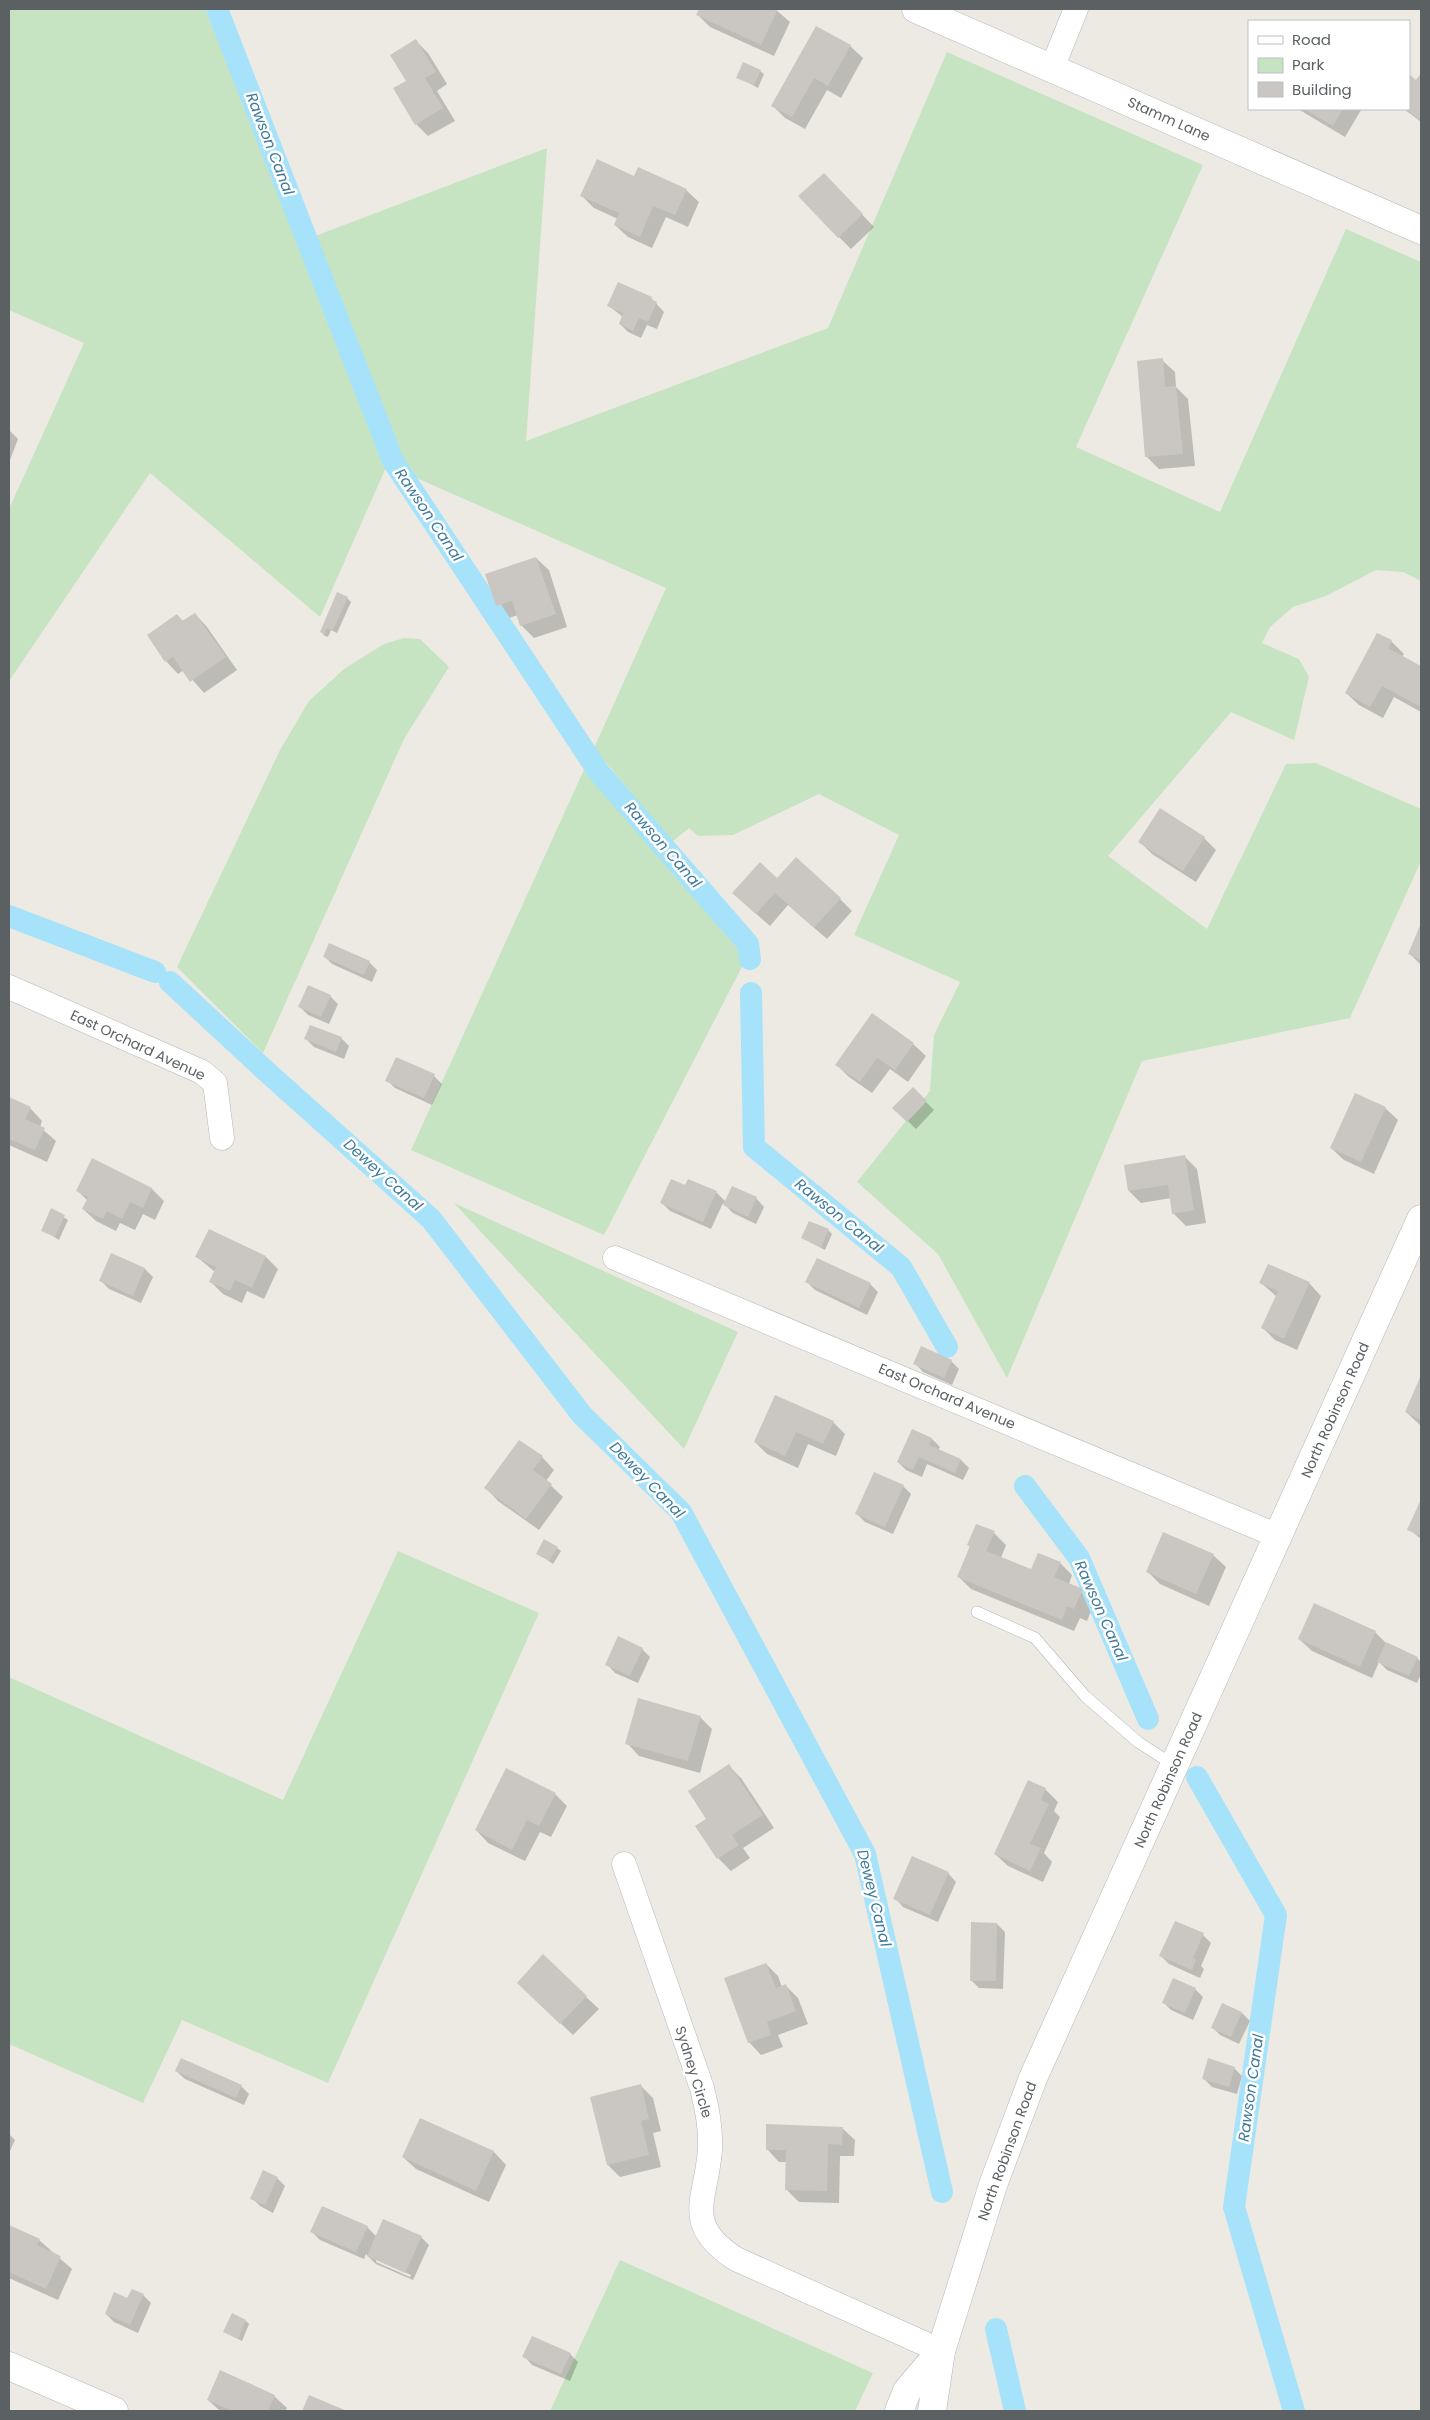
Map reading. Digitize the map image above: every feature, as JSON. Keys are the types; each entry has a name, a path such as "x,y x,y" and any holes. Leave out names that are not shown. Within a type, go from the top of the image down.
{"street":[{"name":"Stamm Lane","path":"916,9 1421,230"},
{"path":"1052,68 1076,9"},
{"name":"East Orchard Avenue","path":"9,987 202,1072 215,1083 222,1138"},
{"name":"North Robinson Road","path":"932,2411 941,2350 993,2185 1033,2078 1421,1219"},
{"name":"East Orchard Avenue","path":"615,1258 1278,1536"},
{"name":"Sydney Circle","path":"624,1864 702,2088 710,2124 710,2151 700,2209 705,2230 719,2248 736,2259 941,2350"},
{"name":"North Robinson Road","path":"899,2411 907,2391 941,2350"},
{"path":"9,2366 114,2411"}],"lane":[{"path":"977,1612 1035,1638 1085,1696 1138,1742 1175,1766"}],"green space":[{"path":"9,9 205,9 302,241 547,148 526,441 828,328 947,52 1203,165 1076,447 1220,512 1346,229 1421,262 1421,581 1403,572 1376,570 1326,596 1293,607 1270,627 1262,643 1299,659 1309,677 1294,740 1231,712 1108,856 1207,929 1286,764 1316,763 1421,809 1421,861 1350,1018 1142,1061 1007,1378 938,1254 857,1182 930,1091 934,1035 960,982 854,935 899,835 819,794 733,835 698,836 689,828 672,842 594,748 666,588 387,465 320,617 150,473 9,681 9,509 84,343 9,310"},
{"path":"404,638 420,639 449,667 404,739 263,1053 177,967 280,750 309,701 344,669 384,644"},
{"path":"587,763 746,959 604,1235 411,1150"},
{"path":"454,1203 738,1332 684,1449"},
{"path":"398,1551 539,1613 328,2083 182,2020 143,2103 9,2044 9,1677 283,1800"},
{"path":"620,2260 873,2373 855,2411 550,2411"}],"building":[{"path":"699,9 778,9 761,45 696,15"},
{"path":"816,26 851,45 828,86 814,78 792,117 771,106"},
{"path":"416,39 436,72 425,78 443,108 415,125 393,88 406,81 390,55"},
{"path":"743,62 761,70 754,85 736,78"},
{"path":"1421,73 1421,121 1407,110 1410,110 1410,75 1416,80"},
{"path":"1306,110 1342,110 1333,126"},
{"path":"597,159 634,176 638,167 687,189 675,215 653,206 640,237 614,225 619,213 580,196"},
{"path":"824,173 863,214 838,238 798,196"},
{"path":"618,282 652,297 650,299 657,302 648,322 639,318 633,331 619,324 623,313 607,306"},
{"path":"1163,358 1165,387 1176,386 1183,454 1145,457 1137,361"},
{"path":"536,557 556,614 520,626 512,601 496,606 485,574"},
{"path":"337,592 348,597 333,630 327,628 324,634 320,632"},
{"path":"195,613 226,657 190,682 173,657 165,662 147,635 177,614 182,621"},
{"path":"1377,633 1392,640 1388,648 1421,666 1421,707 1382,686 1370,707 1345,693"},
{"path":"1160,808 1205,837 1183,871 1138,842"},
{"path":"796,857 841,898 814,928 775,893 756,914 732,893 760,862 777,878"},
{"path":"1421,923 1421,960 1408,954"},
{"path":"329,943 370,961 364,975 323,957"},
{"path":"308,985 331,995 321,1017 298,1007"},
{"path":"872,1013 914,1043 895,1070 877,1058 860,1082 835,1065"},
{"path":"310,1025 342,1037 336,1052 304,1039"},
{"path":"396,1057 435,1074 424,1098 385,1081"},
{"path":"913,1087 927,1101 907,1122 892,1108"},
{"path":"1355,1093 1386,1107 1361,1162 1330,1148"},
{"path":"9,1097 31,1107 25,1119 45,1128 35,1150 9,1139"},
{"path":"1185,1155 1194,1210 1172,1214 1168,1185 1128,1191 1124,1165"},
{"path":"92,1158 152,1188 143,1208 130,1202 122,1219 107,1211 103,1219 82,1209 88,1197 76,1191"},
{"path":"671,1179 685,1185 688,1179 717,1191 703,1222 660,1203"},
{"path":"732,1186 757,1197 748,1217 723,1205"},
{"path":"51,1208 65,1215 55,1237 41,1231"},
{"path":"809,1221 829,1229 821,1247 801,1238"},
{"path":"209,1229 266,1256 252,1288 235,1280 230,1291 209,1282 216,1267 195,1257"},
{"path":"111,1253 145,1268 133,1296 99,1281"},
{"path":"817,1258 871,1283 859,1308 805,1282"},
{"path":"1268,1264 1310,1282 1284,1339 1261,1328 1278,1291 1259,1283"},
{"path":"921,1346 952,1360 944,1378 913,1364"},
{"path":"1421,1375 1421,1420 1405,1412"},
{"path":"775,1395 834,1421 823,1444 796,1432 785,1456 754,1442"},
{"path":"912,1429 932,1438 929,1445 961,1459 955,1473 919,1457 913,1470 897,1462"},
{"path":"519,1440 543,1456 533,1470 552,1484 526,1519 484,1488"},
{"path":"874,1472 904,1485 885,1527 855,1514"},
{"path":"1421,1499 1421,1536 1407,1530"},
{"path":"976,1524 995,1531 986,1551 1031,1569 1038,1553 1061,1562 1054,1577 1083,1589 1074,1609 1067,1606 1062,1620 957,1577 970,1546 967,1545"},
{"path":"1163,1532 1214,1554 1196,1594 1146,1572"},
{"path":"544,1539 558,1547 549,1561 536,1554"},
{"path":"1314,1603 1376,1631 1360,1667 1298,1639"},
{"path":"618,1636 643,1648 630,1676 605,1665"},
{"path":"1386,1642 1418,1657 1409,1676 1377,1662"},
{"path":"638,1698 701,1716 688,1761 625,1744"},
{"path":"729,1764 763,1815 732,1835 739,1845 717,1859 695,1826 706,1819 688,1791"},
{"path":"506,1768 556,1793 539,1826 527,1820 512,1850 475,1830"},
{"path":"1028,1780 1046,1788 1041,1800 1049,1804 1030,1844 1041,1848 1030,1871 994,1854"},
{"path":"912,1856 949,1872 930,1915 893,1899"},
{"path":"1175,1921 1204,1933 1193,1958 1196,1960 1192,1970 1159,1956"},
{"path":"971,1922 997,1923 996,1981 970,1981"},
{"path":"543,1954 587,1996 560,2024 517,1983"},
{"path":"766,1963 776,1988 786,1984 796,2011 767,2022 771,2035 748,2043 724,1978"},
{"path":"1173,1978 1196,1988 1185,2013 1162,2003"},
{"path":"1222,2003 1242,2012 1231,2037 1211,2028"},
{"path":"181,2058 242,2085 236,2098 175,2071"},
{"path":"1208,2058 1235,2067 1229,2087 1202,2079"},
{"path":"641,2084 649,2119 641,2121 649,2155 607,2165 590,2097"},
{"path":"420,2118 494,2151 476,2191 402,2157"},
{"path":"766,2124 843,2127 842,2145 828,2144 827,2191 785,2190 786,2150 766,2150"},
{"path":"263,2170 278,2177 265,2205 250,2199"},
{"path":"322,2206 368,2226 356,2252 310,2232"},
{"path":"383,2219 422,2236 405,2273 367,2256"},
{"path":"9,2225 40,2239 37,2245 61,2256 46,2289 9,2272"},
{"path":"132,2289 144,2294 130,2325 105,2314 114,2292 127,2298"},
{"path":"232,2313 246,2320 238,2339 223,2332"},
{"path":"532,2336 571,2353 561,2374 522,2357"},
{"path":"220,2370 275,2395 268,2411 232,2411 207,2400"},
{"path":"309,2395 347,2411 302,2411"}],"waterway":[{"name":"Rawson Canal","path":"217,9 393,461 598,771 748,944 750,959"},
{"name":"Dewey Canal","path":"9,916 155,972"},
{"name":"Dewey Canal","path":"170,982 431,1219 582,1415 681,1512 865,1854 942,2192"},
{"name":"Rawson Canal","path":"751,993 754,1147 901,1267 947,1347"},
{"name":"Rawson Canal","path":"1025,1486 1079,1558 1148,1719"},
{"name":"Rawson Canal","path":"1197,1777 1276,1915 1234,2207 1294,2411"},
{"name":"Dewey Canal","path":"996,2329 1015,2411"}]}
